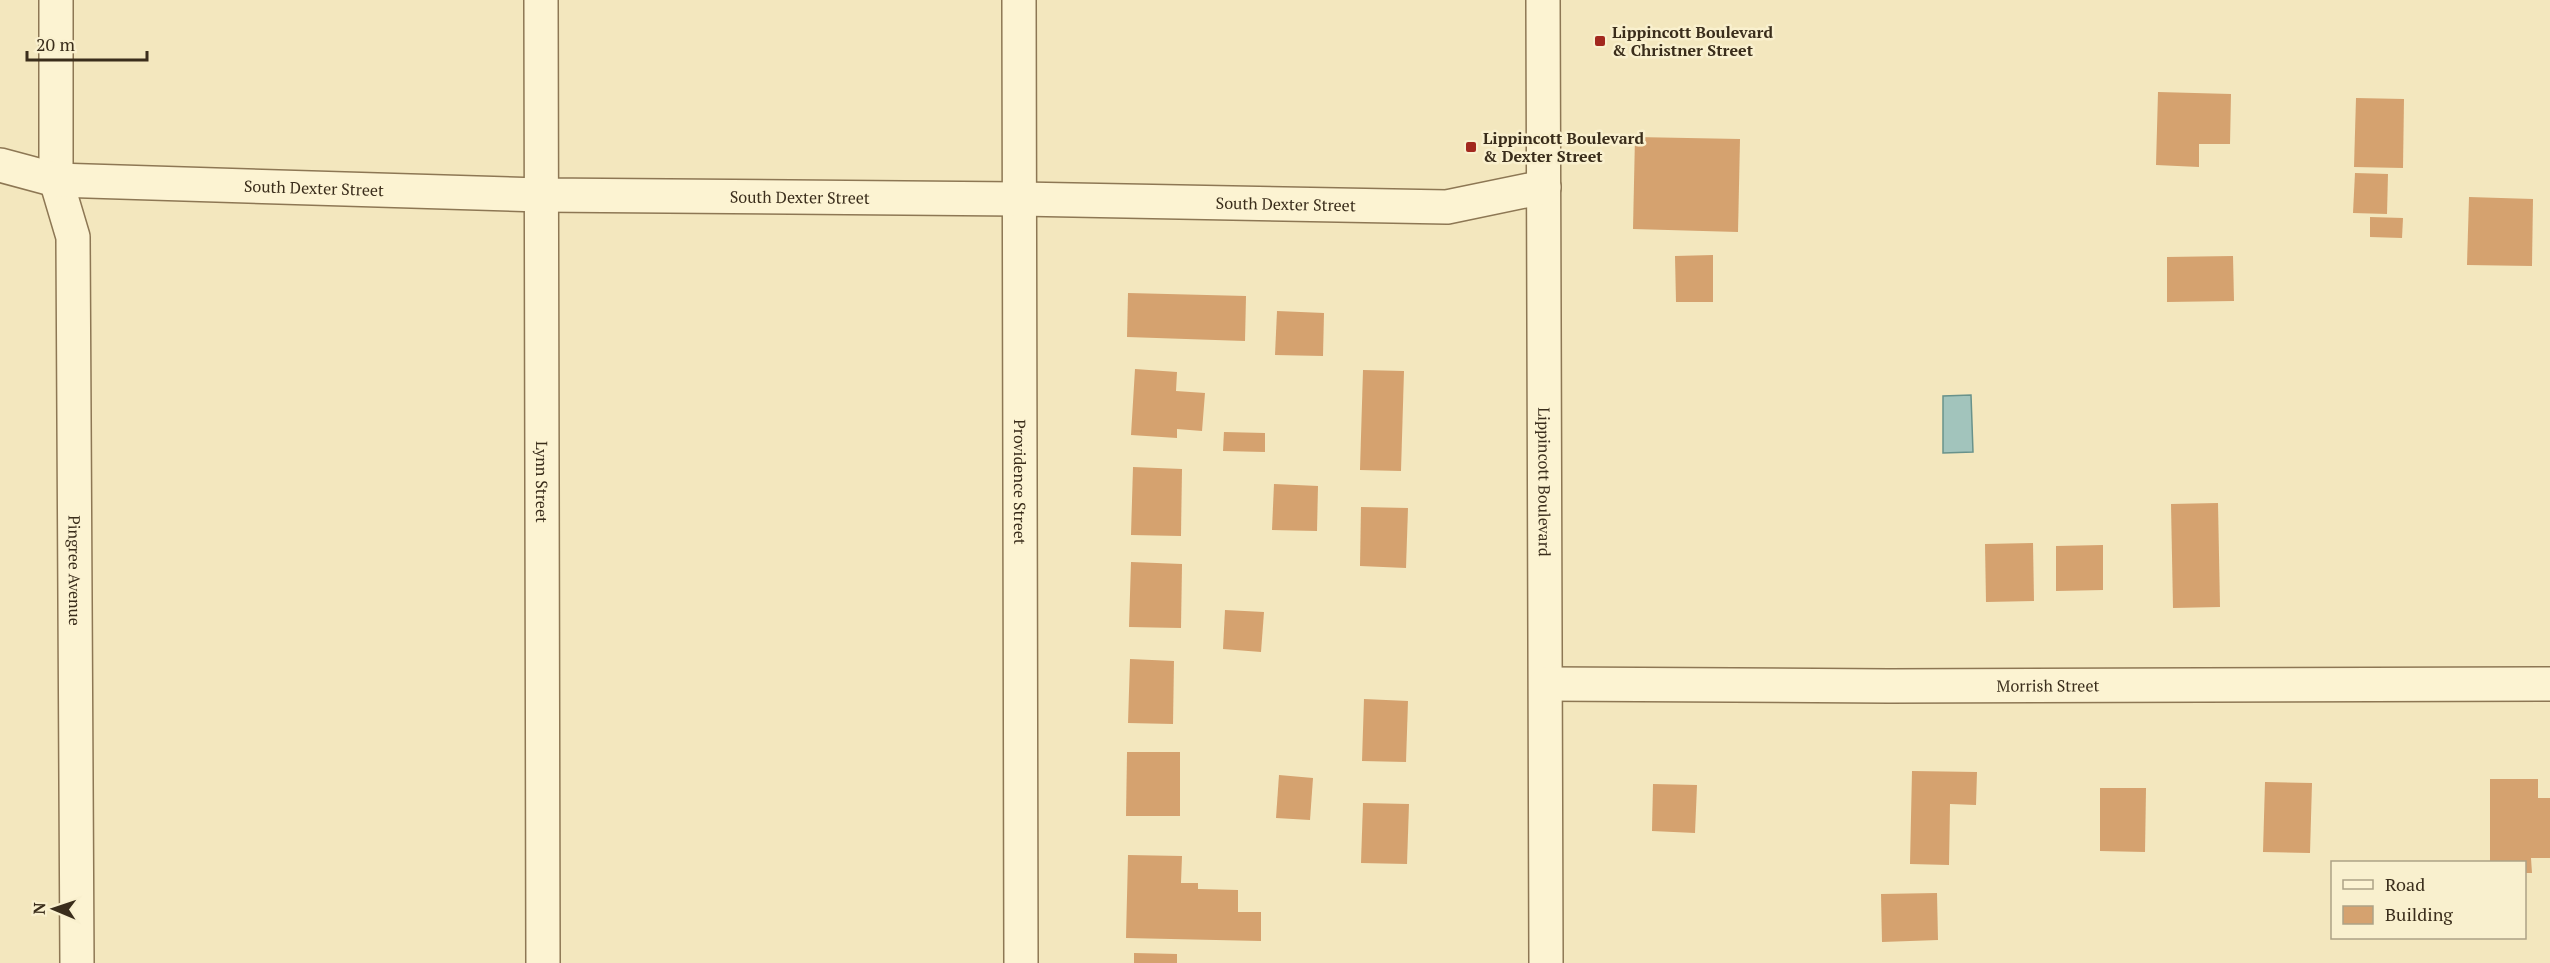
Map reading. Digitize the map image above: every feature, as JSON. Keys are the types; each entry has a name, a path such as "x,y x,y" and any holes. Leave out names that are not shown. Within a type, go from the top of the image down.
{"street":[{"name":"Pingree Avenue","path":"56,0 56,180 73,237 77,963"},
{"name":"Lynn Street","path":"541,0 543,963"},
{"name":"Providence Street","path":"1019,0 1021,963"},
{"name":"Lippincott Boulevard","path":"1543,0 1546,963"},
{"name":"South Dexter Street","path":"0,165 56,180 540,195 1020,199 1447,207 1544,187"},
{"name":"Morrish Street","path":"1546,684 1877,686 2550,684"}],"water":[{"path":"1971,395 1973,452 1943,453 1943,396"}],"building":[{"path":"2158,92 2231,94 2230,144 2199,144 2199,167 2156,165"},
{"path":"2356,98 2404,99 2403,168 2354,167"},
{"path":"1635,137 1740,139 1738,232 1633,229"},
{"path":"2355,173 2388,174 2387,214 2353,213"},
{"path":"2469,197 2533,199 2532,266 2467,265"},
{"path":"2370,217 2403,218 2402,238 2370,237"},
{"path":"1713,255 1713,302 1676,302 1675,256"},
{"path":"2233,256 2234,301 2167,302 2167,257"},
{"path":"1128,293 1246,296 1245,341 1127,337"},
{"path":"1277,311 1324,313 1323,356 1275,355"},
{"path":"1135,369 1177,372 1176,391 1205,393 1202,431 1177,429 1177,438 1131,435"},
{"path":"1363,370 1404,371 1401,471 1360,470"},
{"path":"1224,432 1265,433 1265,452 1223,451"},
{"path":"1133,467 1182,469 1181,536 1131,535"},
{"path":"1274,484 1318,486 1317,531 1272,530"},
{"path":"2218,503 2220,607 2173,608 2171,504"},
{"path":"1361,507 1408,508 1406,568 1360,566"},
{"path":"2033,543 2034,601 1986,602 1985,544"},
{"path":"2103,545 2103,590 2056,591 2056,546"},
{"path":"1131,562 1182,564 1181,628 1129,627"},
{"path":"1225,610 1264,612 1261,652 1223,649"},
{"path":"1130,659 1174,661 1173,724 1128,723"},
{"path":"1364,699 1408,701 1406,762 1362,761"},
{"path":"1127,752 1180,752 1180,816 1126,816"},
{"path":"1912,771 1977,772 1976,805 1950,804 1949,865 1910,864"},
{"path":"1279,775 1313,778 1310,820 1276,818"},
{"path":"2490,779 2538,779 2538,798 2550,798 2550,858 2531,858 2532,873 2526,873 2526,861 2490,861"},
{"path":"2265,782 2312,783 2310,853 2263,852"},
{"path":"1653,784 1697,785 1695,833 1652,831"},
{"path":"2100,788 2146,788 2145,852 2100,851"},
{"path":"1363,803 1409,804 1407,864 1361,863"},
{"path":"1128,855 1182,856 1181,883 1198,883 1198,889 1238,890 1238,912 1261,912 1261,941 1126,938"},
{"path":"1937,893 1938,940 1882,942 1881,894"},
{"path":"1134,953 1177,954 1177,963 1134,963"}],"place":[{"name":"Lippincott Boulevard & Christner Street","path":"1600,41"},
{"name":"Lippincott Boulevard & Dexter Street","path":"1471,147"}]}
